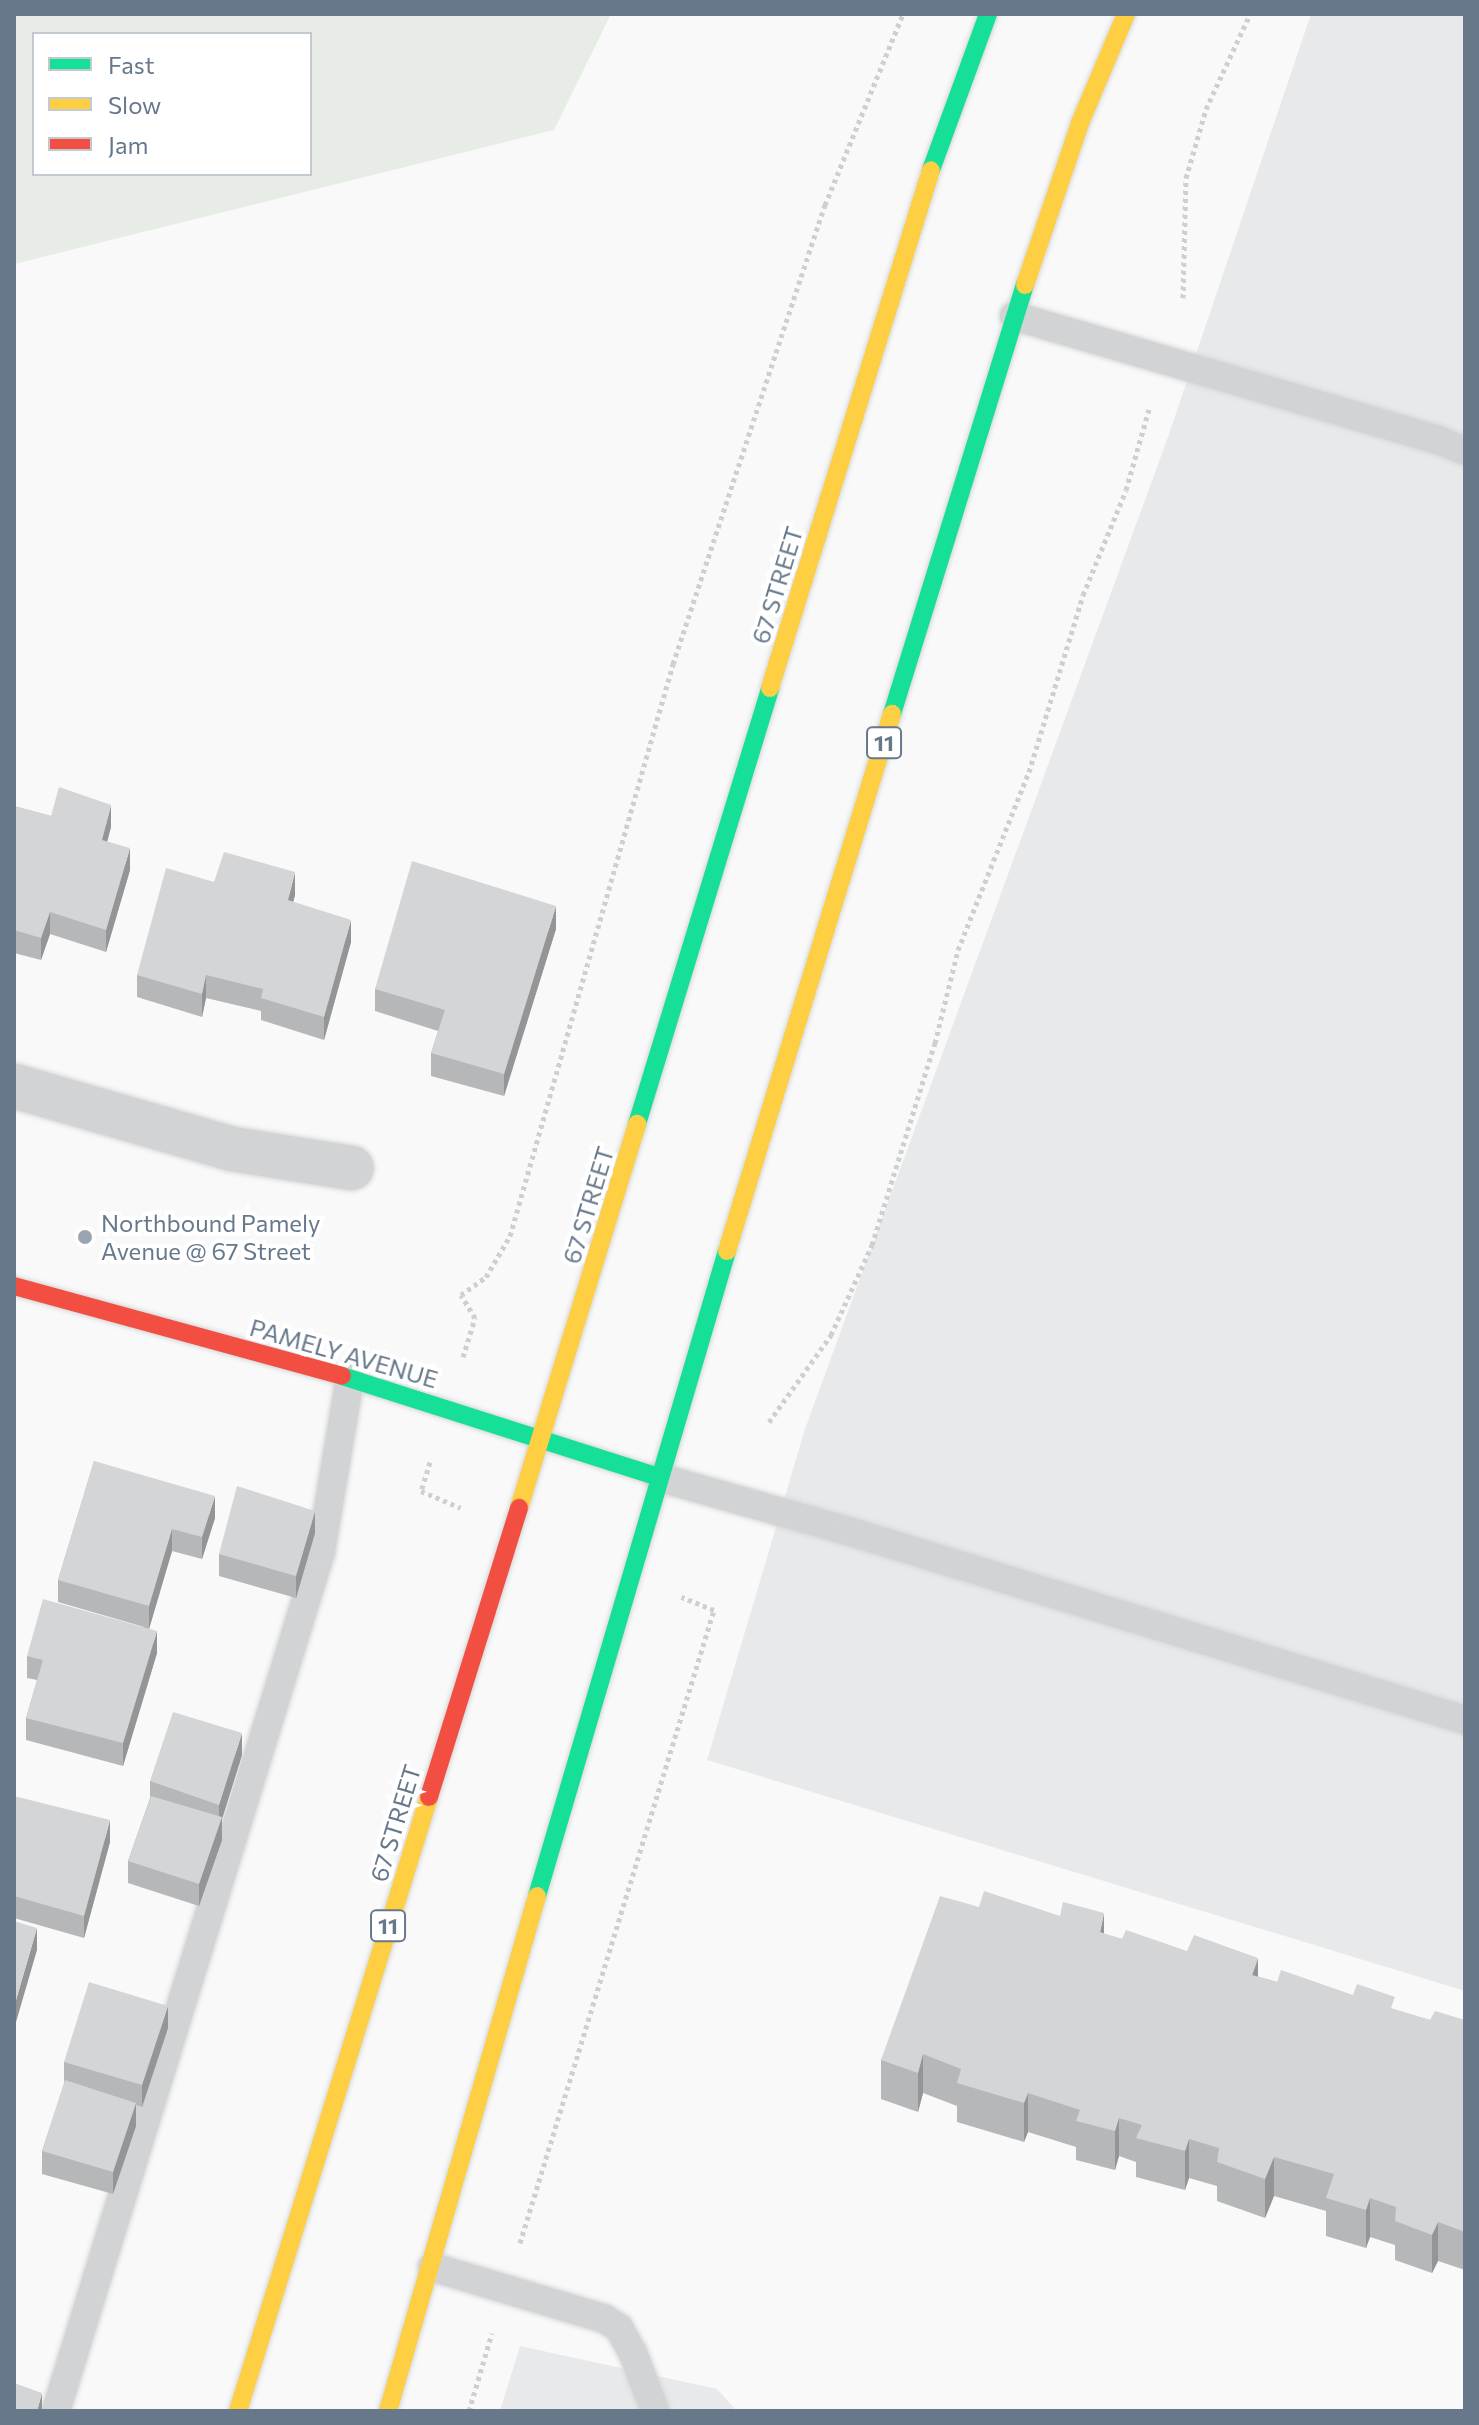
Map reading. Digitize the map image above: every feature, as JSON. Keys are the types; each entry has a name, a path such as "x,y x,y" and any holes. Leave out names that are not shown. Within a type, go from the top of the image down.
{"main road":[{"name":"67 STREET","path":"238,2411 540,1442 914,217 988,14"},
{"name":"11","path":"388,2411 658,1477 1014,316 1080,123 1126,14"},
{"name":"PAMELY AVENUE","path":"14,1286 350,1378 540,1442 658,1477"}],"street":[{"path":"14,1086 232,1149 352,1168"}],"lane":[{"path":"1014,316 1438,440 1465,451"},
{"path":"56,2411 321,1551 350,1378"},
{"path":"658,1477 848,1531 1465,1720"},
{"path":"432,2267 605,2319 619,2328 633,2353 655,2411"}],"path":[{"path":"475,1318 461,1295 486,1277 510,1236 673,664 825,205 903,14"},
{"path":"1183,298 1186,178 1206,109 1250,14"},
{"path":"769,1422 831,1335 872,1245 935,1043 958,950 1029,772 1083,595 1126,490 1149,409"},
{"path":"469,2411 714,1610"}],"shaded area":[{"path":"14,14 611,14 554,130 14,264"},
{"path":"1311,14 1465,14 1465,1991 707,1760 805,1429 1168,437"},
{"path":"520,2346 717,2389 737,2411 500,2411"}],"building":[{"path":"59,787 111,805 102,840 130,848 106,930 50,912 41,938 14,930 14,806 51,816"},
{"path":"224,852 295,872 288,900 351,920 324,1017 261,998 263,989 206,975 202,994 137,975 166,868 214,882"},
{"path":"412,861 556,906 504,1074 431,1053 445,1010 375,989"},
{"path":"94,1461 215,1496 202,1537 172,1529 149,1606 58,1580"},
{"path":"237,1486 315,1511 296,1576 219,1554"},
{"path":"43,1599 157,1631 123,1743 26,1718 43,1660 27,1656"},
{"path":"173,1712 242,1733 219,1805 150,1781"},
{"path":"14,1796 110,1820 84,1916 14,1896"},
{"path":"151,1796 222,1817 199,1884 128,1861"},
{"path":"984,1891 1060,1916 1063,1902 1104,1913 1100,1932 1122,1939 1126,1930 1187,1951 1194,1935 1258,1958 1252,1975 1277,1982 1281,1970 1353,1995 1357,1984 1395,1997 1391,2008 1430,2020 1435,2011 1465,2020 1465,2232 1438,2222 1432,2235 1395,2221 1396,2207 1370,2198 1366,2210 1326,2198 1334,2174 1274,2157 1265,2179 1217,2162 1219,2148 1189,2139 1185,2151 1136,2138 1142,2125 1119,2118 1115,2131 1076,2121 1080,2110 1028,2093 1024,2103 957,2083 961,2069 923,2054 918,2073 881,2060 940,1896 979,1907"},
{"path":"14,1921 37,1928 14,2007"},
{"path":"89,1982 168,2006 142,2085 64,2062"},
{"path":"65,2080 136,2103 113,2172 42,2151"},
{"path":"14,2383 42,2393 37,2411 14,2411"}],"traffic: fast":[{"path":"931,170 988,14"},
{"path":"892,714 1025,285"},
{"path":"637,1124 770,688"},
{"path":"537,1896 727,1251"},
{"path":"342,1376 658,1477"}],"traffic: slow":[{"path":"1025,285 1080,123 1126,14"},
{"path":"770,688 931,170"},
{"path":"727,1251 892,714"},
{"path":"519,1508 637,1124"},
{"path":"238,2411 429,1797"},
{"path":"388,2411 537,1896"}],"traffic: jam":[{"path":"14,1286 342,1376"},
{"path":"429,1797 519,1508"}],"place":[{"name":"Northbound Pamely Avenue @ 67 Street","path":"85,1237"}]}
